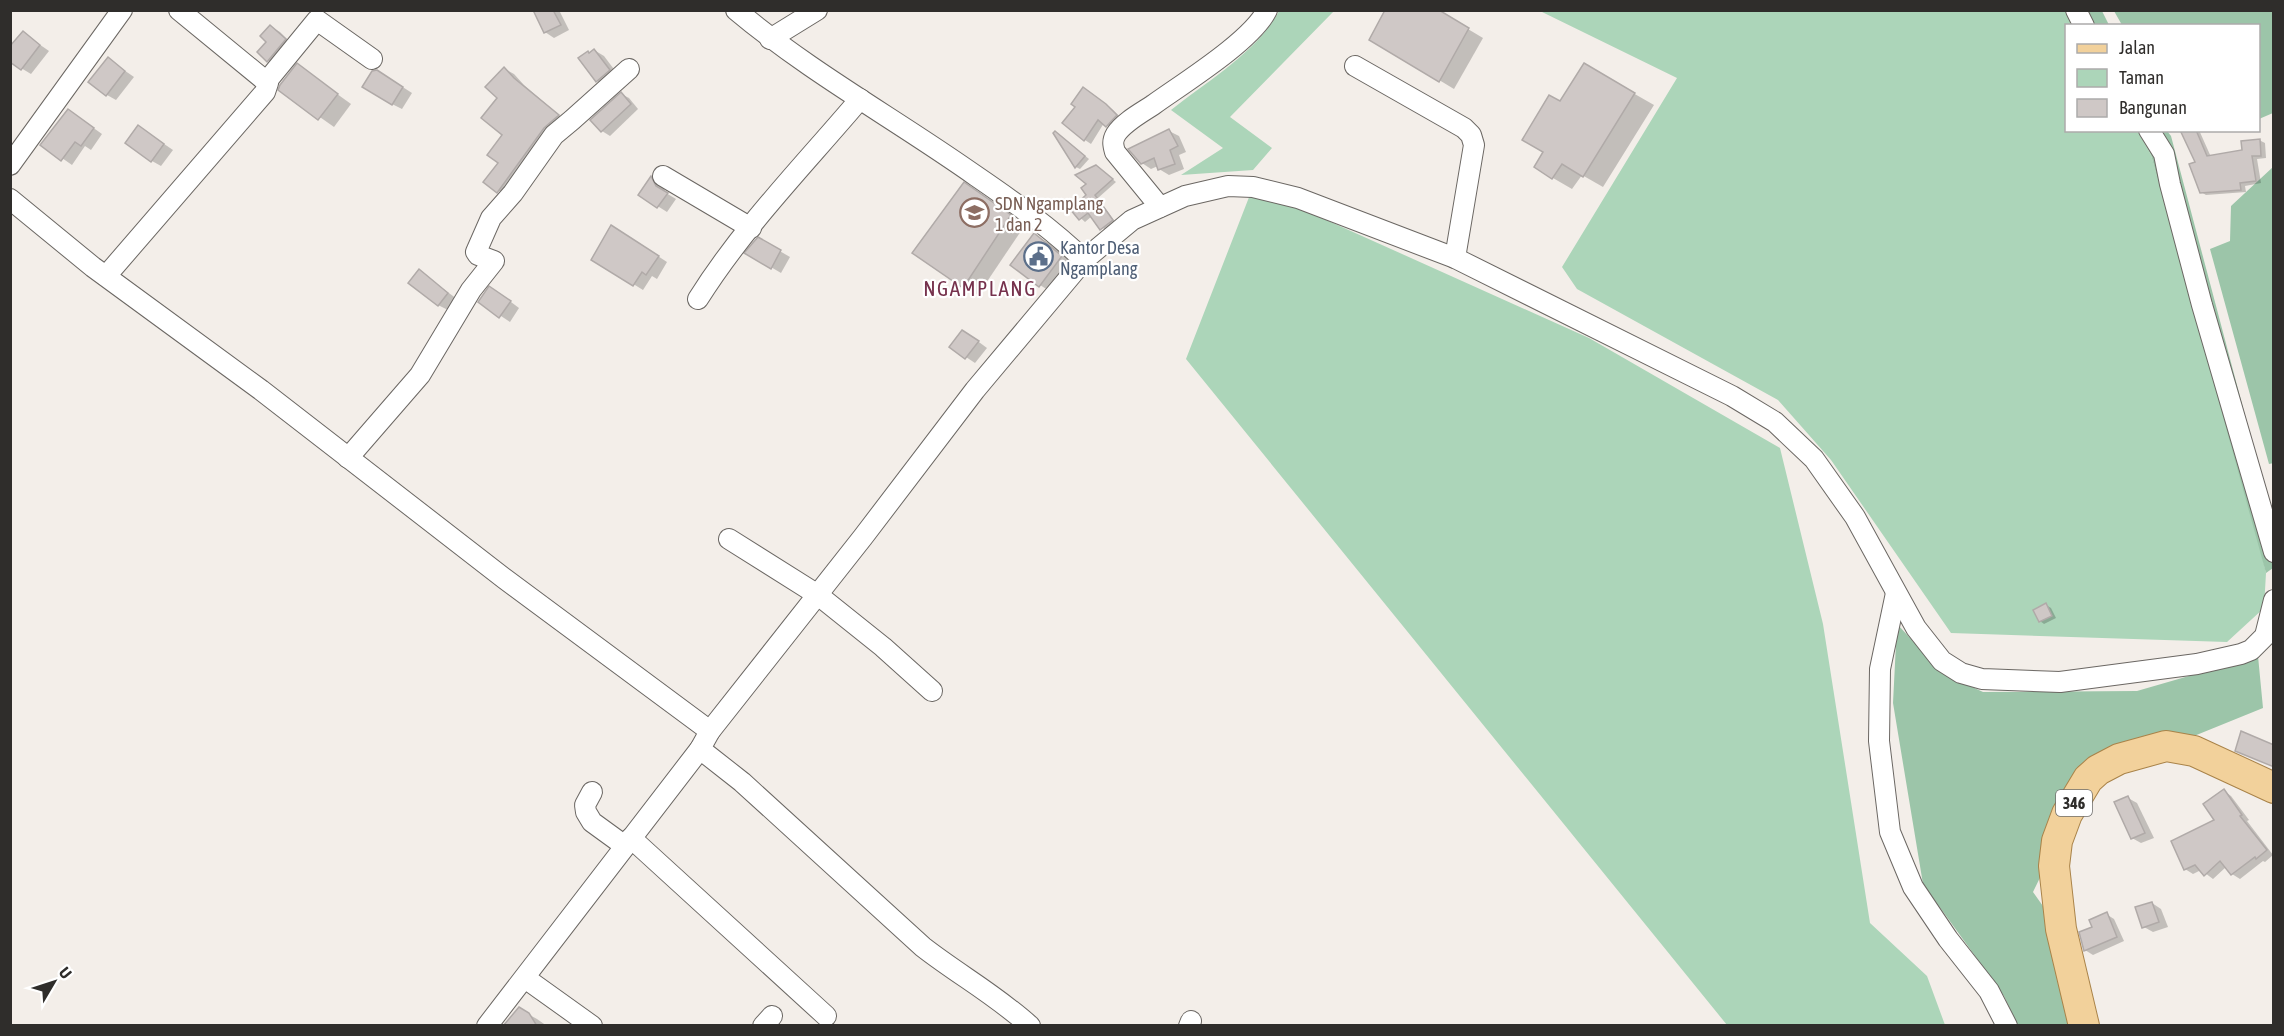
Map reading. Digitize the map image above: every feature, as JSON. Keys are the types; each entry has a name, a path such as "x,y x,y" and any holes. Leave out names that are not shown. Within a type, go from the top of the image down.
{"main road":[{"name":"346","path":"2084,1026 2061,929 2054,866 2057,841 2067,814 2088,779 2098,770 2119,759 2166,746 2194,751 2274,788"}],"street":[{"path":"10,165 122,10"},
{"path":"179,10 267,81"},
{"path":"736,10 770,39 931,144 1022,207 1064,240 1083,260"},
{"path":"770,39 817,10"},
{"path":"1160,207 1118,157 1113,144 1115,136 1135,118 1214,63 1257,27 1268,10"},
{"path":"2076,10 2083,24"},
{"path":"106,276 264,92 267,81 316,20 372,59"},
{"path":"1355,66 1464,128 1471,135 1474,145 1455,258"},
{"path":"348,458 420,375 471,290 494,261 476,252 491,218 513,193 554,135 629,69"},
{"path":"698,299 788,182 861,99"},
{"path":"2150,132 2164,154 2169,184 2202,305 2274,552"},
{"path":"663,176 751,228"},
{"path":"487,1026 700,749 710,731 818,595 975,390 1083,260 1121,228 1185,196 1228,186 1253,187 1298,198 1455,258 1732,396 1774,423 1814,459 1855,517 1916,628 1942,661 1961,673 1982,679 2060,682 2197,664 2251,650 2265,636 2274,600"},
{"path":"10,199 106,276 261,390 505,579 710,731"},
{"path":"729,539 818,595 883,647 932,691"},
{"path":"1896,593 1880,669 1879,741 1890,832 1913,887 1948,939 1989,991 2007,1026"},
{"path":"700,749 742,782 923,947 1012,1009 1030,1026"},
{"path":"592,792 585,805 592,822 628,842 826,1016"},
{"path":"525,978 592,1026"}],"green space":[{"path":"1279,11 1334,11 1230,117 1272,148 1253,170 1181,175 1223,148 1171,110 1245,53 1270,26"},
{"path":"1540,11 2074,11 2081,24 2065,24 2065,132 2139,132 2151,155 2253,516 2266,573 2264,608 2227,642 1951,633 1831,460 1778,400 1577,289 1562,267 1677,78"},
{"path":"2074,11 2102,11 2108,24 2081,24"},
{"path":"2114,11 2273,11 2273,113 2260,119 2260,24 2121,24"},
{"path":"2139,132 2168,132 2171,136 2273,521 2273,568 2266,573 2151,155"},
{"path":"2273,167 2274,463 2269,464 2210,249 2230,241 2231,206"},
{"path":"1253,187 1589,338 1780,448 1823,624 1870,923 1927,976 1945,1025 1727,1025 1186,359"},
{"path":"1897,624 1944,674 1983,692 2137,691 2258,656 2263,708 2088,779 2033,892 2062,933 2083,1025 2018,1025 2004,996 1923,884 1893,703"}],"building":[{"path":"533,10 553,10 561,25 544,33"},
{"path":"1385,10 1439,10 1469,28 1439,82 1369,40"},
{"path":"270,25 286,39 267,62 257,52 266,42 260,36"},
{"path":"23,31 40,45 21,70 10,62 10,46"},
{"path":"594,49 610,70 596,82 578,58"},
{"path":"108,57 125,71 106,96 88,82"},
{"path":"297,63 338,94 318,120 278,90"},
{"path":"1584,63 1635,93 1583,177 1562,164 1552,179 1534,167 1543,152 1522,140 1549,95 1560,101"},
{"path":"504,67 559,115 544,128 497,193 483,182 498,163 487,155 502,135 481,118 497,98 485,87"},
{"path":"377,70 403,87 392,105 362,87 372,71"},
{"path":"1083,87 1117,115 1106,127 1098,120 1084,141 1062,123 1075,107 1071,104"},
{"path":"621,92 631,104 601,132 590,120"},
{"path":"68,109 94,128 81,146 75,142 61,161 40,145"},
{"path":"138,125 164,144 151,162 125,143"},
{"path":"1169,129 1178,146 1170,150 1175,164 1158,170 1154,158 1141,164 1128,149"},
{"path":"1055,131 1085,156 1075,168 1053,133"},
{"path":"2181,132 2197,132 2207,156 2242,150 2241,141 2260,139 2261,156 2252,156 2256,181 2240,183 2241,190 2200,193 2189,164 2195,162"},
{"path":"1096,165 1113,179 1095,195 1113,220 1100,230 1088,213 1079,220 1070,209 1086,195 1081,188 1086,184 1075,175"},
{"path":"651,176 656,186 668,193 657,208 638,195"},
{"path":"964,182 1011,215 963,288 912,253"},
{"path":"611,225 659,256 646,275 642,272 633,286 591,260"},
{"name":"Kantor Desa Ngamplang","path":"1034,233 1062,256 1039,287 1010,265"},
{"path":"758,237 781,250 771,269 744,253"},
{"path":"419,269 448,293 438,306 408,283"},
{"path":"489,286 511,301 499,318 478,302"},
{"path":"962,330 979,341 965,359 949,347"},
{"path":"2046,603 2052,616 2039,622 2033,610"},
{"path":"2241,731 2274,745 2274,767 2235,751"},
{"path":"2224,789 2242,815 2240,816 2267,850 2231,875 2220,861 2204,876 2195,865 2184,870 2171,841 2214,820 2203,804"},
{"path":"2128,796 2145,833 2131,839 2114,802"},
{"path":"2152,902 2159,922 2142,928 2135,907"},
{"path":"2107,912 2117,937 2084,951 2079,932 2092,927 2089,920"},
{"path":"519,1007 529,1013 537,1026 503,1026"}],"place":[{"name":"SDN Ngamplang 1 dan 2","path":"974,213"},
{"name":"Kantor Desa Ngamplang","path":"1039,257"}],"district":[{"name":"NGAMPLANG","path":"980,288"}]}
